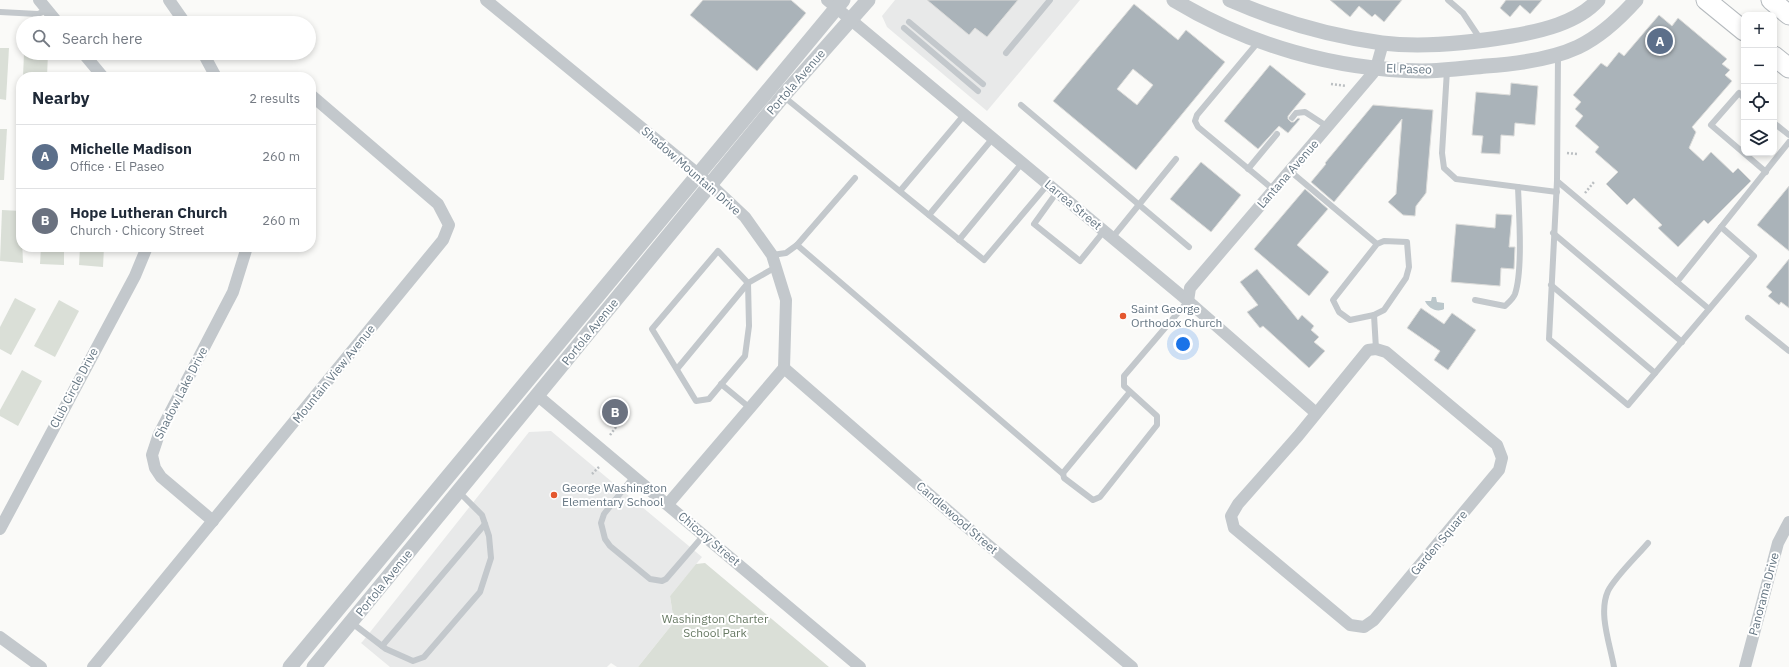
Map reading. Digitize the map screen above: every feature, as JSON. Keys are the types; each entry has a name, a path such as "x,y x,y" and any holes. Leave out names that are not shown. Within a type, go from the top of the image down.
{"main road":[{"path":"1706,0 1741,29"},
{"path":"1771,0 1789,15"},
{"path":"1777,58 1789,68"}],"street":[{"path":"39,0 52,16"},
{"path":"169,0 180,16"},
{"name":"Shadow Mountain Drive","path":"486,0 710,184 745,217 772,255 786,300 784,368"},
{"name":"Portola Avenue","path":"314,667 352,623 783,96 868,0"},
{"name":"El Paseo","path":"1174,0 1218,23 1259,41 1291,52 1329,61 1376,68 1422,71 1504,65 1558,55 1579,47 1615,23 1636,0"},
{"path":"1230,0 1288,22 1334,34 1383,43 1433,44 1482,41 1531,32 1567,21 1598,0"},
{"name":"Portola Avenue","path":"290,667 698,175 835,3"},
{"name":"Larrea Street","path":"835,3 851,20 1188,301 1316,413"},
{"name":"Lantana Avenue","path":"1188,301 1190,288 1290,172 1376,68 1383,43"},
{"path":"89,60 99,72"},
{"path":"207,60 213,72"},
{"name":"Mountain View Avenue","path":"93,667 443,240 449,225 438,204 316,99"},
{"name":"Club Circle Drive","path":"0,529 135,276 145,252"},
{"name":"Shadow Lake Drive","path":"213,521 162,477 155,468 152,454 159,434 180,392 233,292 245,252"},
{"name":"Garden Square","path":"1376,349 1386,352 1497,445 1502,458 1499,470 1374,620 1364,627 1350,624 1234,528 1231,516 1238,504 1368,350 1376,349"},
{"path":"668,504 784,368"},
{"name":"Candlewood Street","path":"784,368 960,522 1132,667"},
{"name":"Chicory Street","path":"538,396 860,667"},
{"name":"Panorama Drive","path":"1745,667 1778,544 1789,522"},
{"path":"0,637 41,667"}],"lane":[{"path":"1006,53 1050,0"},
{"path":"1448,0 1463,12 1482,41"},
{"path":"0,12 38,14 47,10"},
{"path":"909,22 983,84"},
{"path":"904,28 978,91"},
{"path":"1259,41 1197,115 1195,121 1198,127 1274,190"},
{"path":"1558,55 1557,192 1553,233 1549,338 1628,405 1754,256 1721,227"},
{"path":"1447,70 1442,153 1444,168 1456,179 1557,192"},
{"path":"1741,95 1739,93 1711,125 1766,172"},
{"path":"783,96 984,260 1052,188"},
{"path":"1021,104 1189,247"},
{"path":"1292,118 1296,113 1306,112 1328,127"},
{"path":"900,191 964,115"},
{"path":"1777,125 1789,135"},
{"path":"1248,169 1277,134"},
{"path":"929,215 993,138"},
{"path":"1677,282 1789,142"},
{"path":"1052,188 1034,224 1080,261 1139,205 1176,159"},
{"path":"959,240 1022,163"},
{"path":"1290,172 1377,244"},
{"path":"772,255 786,253 797,245 855,178"},
{"path":"1557,181 1709,309"},
{"path":"1475,300 1505,306 1510,302 1514,294 1518,274 1518,187"},
{"path":"1553,233 1682,342"},
{"path":"1384,242 1407,242 1409,267 1406,278 1384,310 1374,315 1350,320 1340,312 1333,300 1377,244 1384,242"},
{"path":"797,245 1063,474 1064,478 1093,500 1100,497 1157,425 1157,416 1124,386 1124,376 1188,301"},
{"path":"718,251 748,283 749,326 745,356 709,399 696,401 652,329 718,251"},
{"path":"677,369 748,283 776,267"},
{"path":"1551,285 1655,373"},
{"path":"1374,315 1376,349"},
{"path":"1748,318 1789,351"},
{"path":"721,384 750,408"},
{"path":"1063,474 1130,392"},
{"path":"634,476 609,506 601,523 605,538 610,546 650,579 655,581 666,579 704,535"},
{"path":"352,623 382,646 413,661 424,657 480,592 491,558 489,536 482,515 459,492"},
{"path":"382,646 485,524"},
{"path":"1614,667 1605,618 1605,604 1608,591 1648,544"},
{"path":"410,660 411,667"}],"path":[{"path":"610,435 623,418"},
{"path":"592,474 599,467"}],"shaded area":[{"path":"895,0 1080,0 987,111 887,27 882,16"},
{"path":"1432,297 1436,297 1437,302 1444,303 1444,309 1436,310 1428,306 1425,301 1431,301"},
{"name":"George Washington Elementary School","path":"551,431 702,557 670,596 674,622 638,667 617,667 611,663 607,667 390,667 361,643 529,432"}],"green space":[{"path":"0,48 9,48 6,100 0,99"},
{"path":"24,60 48,60 47,72 23,72"},
{"path":"0,129 7,129 4,180 0,180"},
{"path":"2,210 16,211 16,252 23,252 23,263 0,261"},
{"path":"41,252 64,252 64,265 40,264"},
{"path":"80,252 104,252 103,267 79,265"},
{"path":"15,298 36,309 11,355 0,349 0,327"},
{"path":"59,300 79,311 55,357 34,346"},
{"path":"22,370 42,381 18,426 0,416 0,410"},
{"name":"Washington Charter School Park","path":"705,563 829,667 638,667 674,622 670,596 696,564"}],"building":[{"path":"703,0 791,0 806,13 757,71 690,15"},
{"path":"927,0 1018,0 987,37 975,28 969,35"},
{"path":"1330,0 1402,0 1384,22 1375,14 1372,17 1359,6 1350,17"},
{"path":"1506,0 1542,0 1530,14 1520,5 1510,17 1500,8"},
{"path":"1134,4 1178,40 1186,30 1225,62 1136,170 1053,101","holes":["1133,69 1153,85 1137,105 1117,89"]},
{"path":"1659,15 1672,26 1678,18 1727,59 1722,64 1730,70 1725,75 1732,81 1692,127 1696,132 1689,148 1703,161 1711,152 1733,173 1738,168 1751,181 1708,224 1704,220 1678,247 1658,228 1662,225 1634,198 1627,205 1606,184 1618,172 1595,152 1599,147 1575,126 1583,116 1575,109 1581,102 1573,95 1601,63 1607,67 1619,52 1624,56"},
{"path":"1270,65 1306,94 1288,116 1288,119 1291,122 1294,122 1298,118 1300,119 1288,133 1279,126 1258,149 1224,121"},
{"path":"1511,83 1538,86 1535,125 1515,123 1514,136 1501,135 1500,154 1481,153 1483,136 1472,135 1476,92 1510,95"},
{"path":"1373,105 1433,110 1426,193 1416,206 1415,216 1403,215 1388,202 1396,194 1402,119 1334,202 1311,182"},
{"path":"1201,162 1241,195 1211,232 1170,199"},
{"path":"1789,186 1789,251 1757,225"},
{"path":"1305,189 1328,209 1297,245 1329,272 1309,296 1254,249"},
{"path":"1496,214 1512,215 1509,247 1515,247 1514,269 1501,268 1500,286 1451,282 1456,224 1495,228"},
{"path":"1789,259 1789,308 1781,302 1779,305 1768,296 1772,292 1766,287"},
{"path":"1257,269 1298,320 1302,315 1314,326 1311,330 1319,337 1314,342 1325,351 1309,368 1263,326 1260,328 1247,312 1258,305 1240,282"},
{"path":"1421,308 1444,324 1452,313 1476,330 1448,370 1434,360 1440,351 1407,328"}],"place":[{"name":"Michelle Madison","path":"1660,41"},
{"name":"Saint George Orthodox Church","path":"1123,316"},
{"name":"Hope Lutheran Church","path":"615,412"},
{"name":"George Washington Elementary School","path":"554,495"}]}
